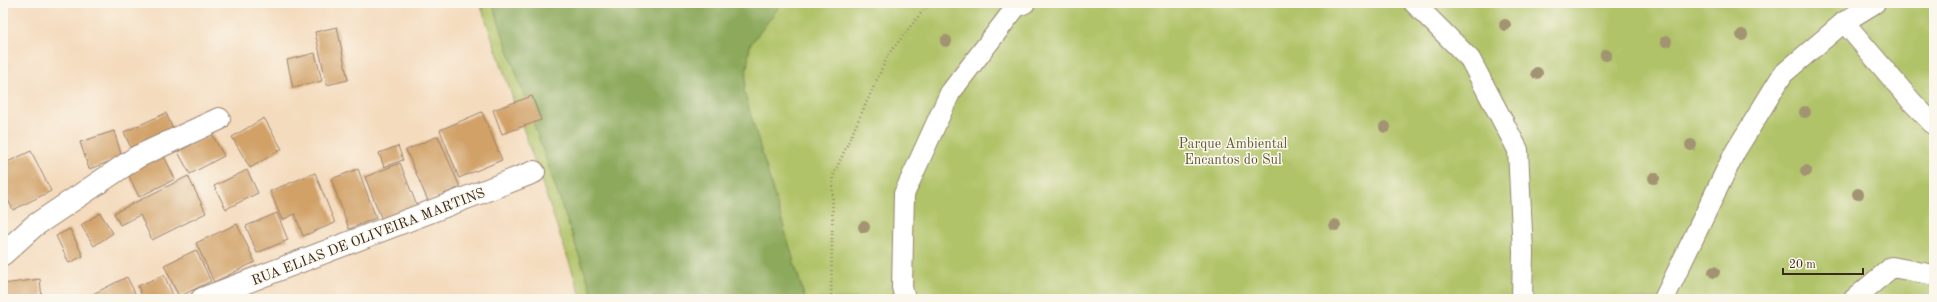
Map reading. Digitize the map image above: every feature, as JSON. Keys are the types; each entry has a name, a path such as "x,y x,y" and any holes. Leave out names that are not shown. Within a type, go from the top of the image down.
{"street":[{"path":"905,299 902,287 904,194 950,93 1016,8 1024,3"},
{"path":"1414,3 1470,59 1518,150 1523,252 1522,299"},
{"path":"1664,299 1735,152 1783,74 1844,22 1874,3"},
{"path":"1844,22 1912,102 1934,125"},
{"path":"3,254 34,226 137,157 218,119"},
{"name":"RUA ELIAS DE OLIVEIRA MARTINS","path":"202,299 534,172"},
{"path":"1854,299 1892,267 1934,275"}],"path":[{"path":"831,299 833,176 888,55 929,3"}],"green space":[{"name":"Parque Ambiental Encantos do Sul","path":"480,3 1934,3 1934,299 582,299"},
{"path":"492,3 782,3 750,45 744,92 805,299 594,299"}],"building":[{"path":"337,27 348,80 327,85 315,32"},
{"path":"315,53 322,81 293,88 287,60"},
{"path":"532,96 541,120 502,134 493,110"},
{"path":"482,112 502,160 459,178 440,130"},
{"path":"166,113 175,134 133,153 124,132"},
{"path":"264,118 282,149 250,168 232,137"},
{"path":"114,131 122,157 89,169 80,142"},
{"path":"212,134 224,156 190,174 178,152"},
{"path":"438,136 460,187 428,201 406,150"},
{"path":"398,146 403,160 384,167 379,153"},
{"path":"31,151 51,191 13,210 3,189 3,164"},
{"path":"162,152 175,179 139,197 126,170"},
{"path":"400,163 417,206 382,220 365,177"},
{"path":"358,169 376,218 349,229 331,179"},
{"path":"247,170 258,193 226,209 214,186"},
{"path":"315,173 335,223 303,236 295,214 282,220 270,191"},
{"path":"188,176 206,213 152,240 140,215 120,225 114,213"},
{"path":"3,195 8,205 3,207"},
{"path":"100,213 113,233 94,246 81,225"},
{"path":"277,213 288,240 257,253 246,226"},
{"path":"237,224 255,262 214,282 196,243"},
{"path":"70,229 83,256 69,263 56,236"},
{"path":"196,250 211,281 179,297 164,265"},
{"path":"164,275 174,297 169,299 143,299 138,286"},
{"path":"127,277 138,299 93,299 91,295"},
{"path":"40,279 42,299 4,299 3,284"}]}
